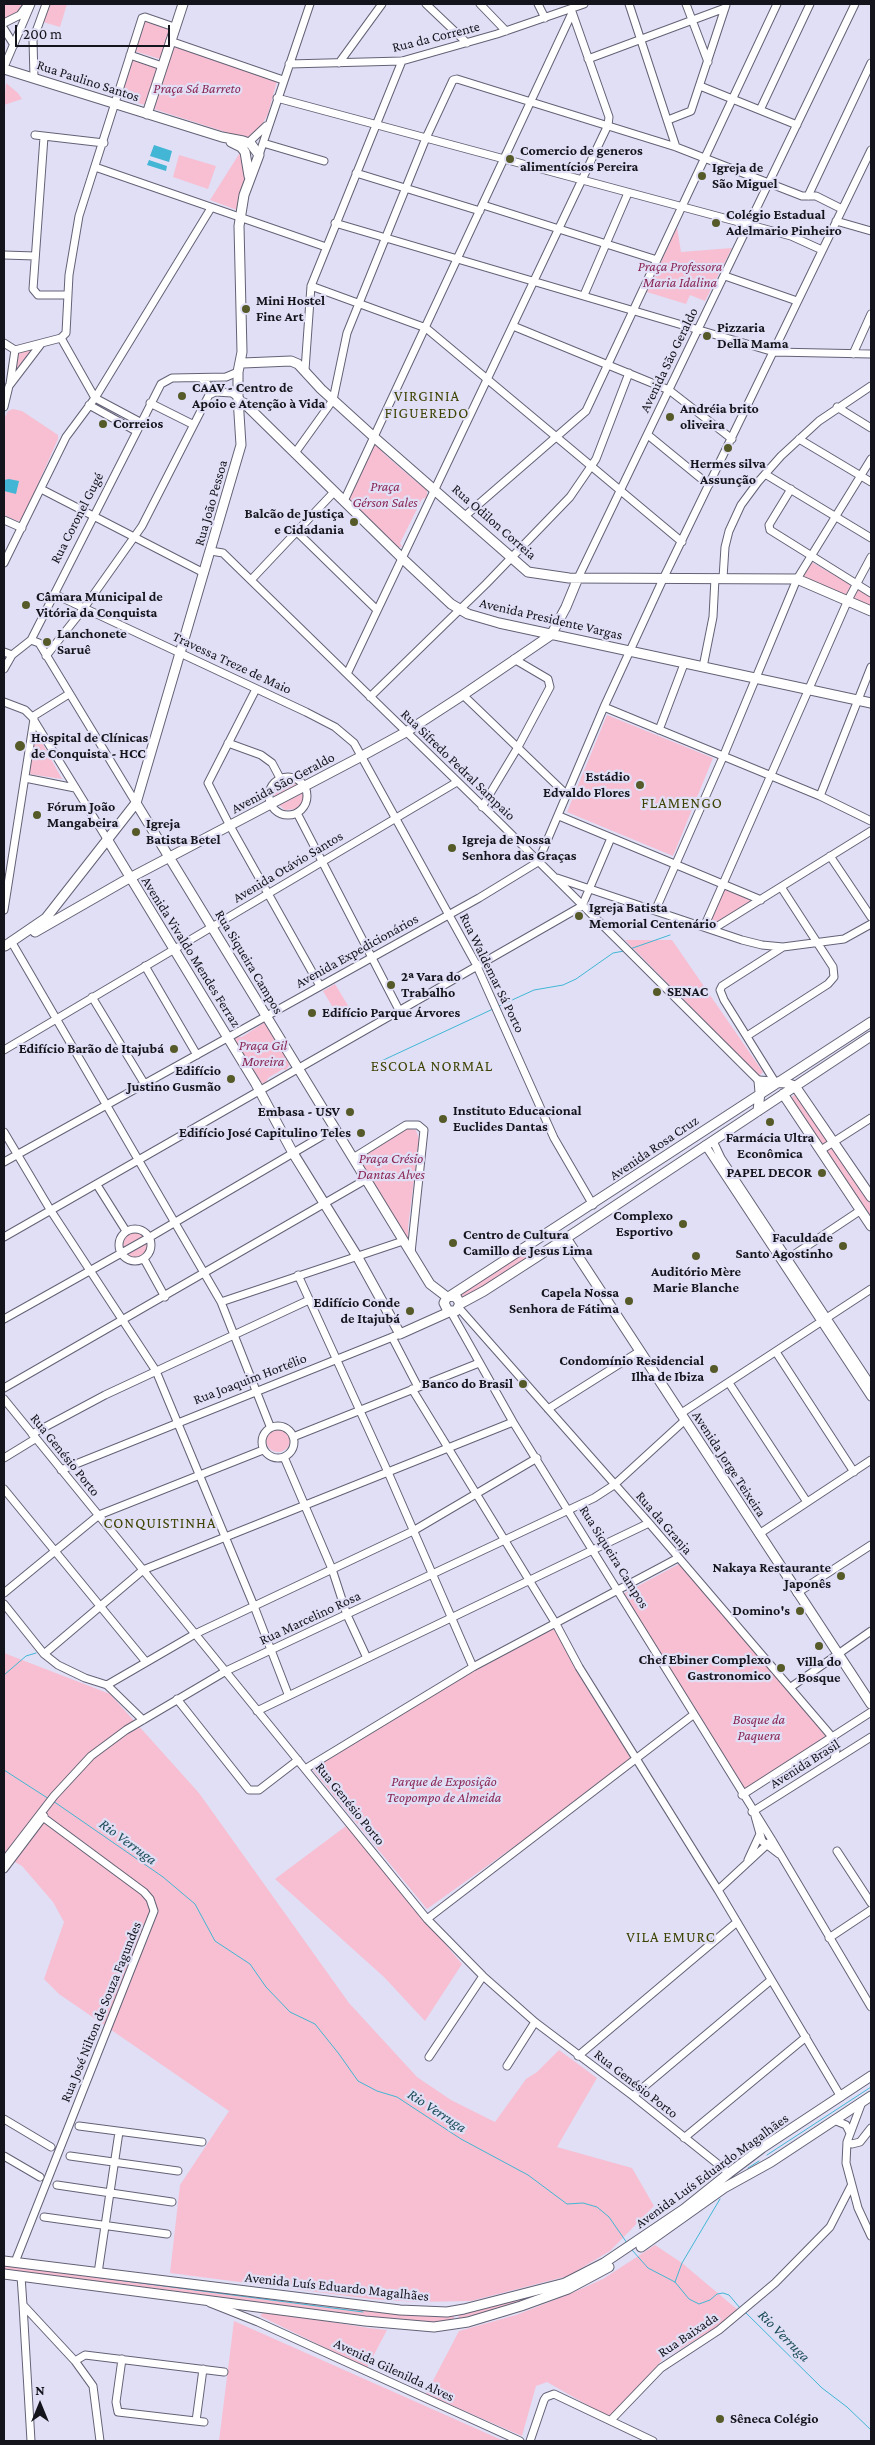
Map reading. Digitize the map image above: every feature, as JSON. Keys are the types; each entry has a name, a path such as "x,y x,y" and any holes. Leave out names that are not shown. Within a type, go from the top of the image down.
{"main road":[{"path":"147,114 182,4"},
{"name":"Rua Paulino Santos","path":"4,68 222,137 241,147 249,144 258,156"},
{"path":"249,144 250,180"},
{"name":"Rua João Pessoa","path":"8,944 33,928 56,906 136,803 239,455 241,400 238,372 242,352 240,218 258,156"},
{"path":"242,352 244,363 241,400 244,421"},
{"name":"Rua Odilon Correia","path":"244,363 290,361 298,364 333,400 375,438 523,568 534,574 578,578 797,579"},
{"path":"238,372 244,363"},
{"name":"Avenida Presidente Vargas","path":"241,400 451,604 482,619 871,703"},
{"path":"241,438 246,416 254,414"},
{"name":"Avenida São Geraldo","path":"8,944 63,917 130,878 305,788 406,732 550,634 566,607 578,578"},
{"path":"797,579 871,611"},
{"name":"Rua Siqueira Campos","path":"136,803 296,1068 430,1284 449,1296"},
{"name":"Avenida Vivaldo Mendes Ferraz","path":"107,839 259,1090 293,1153 357,1256 396,1336"},
{"path":"56,906 64,909 63,917"},
{"name":"Avenida Rosa Cruz","path":"449,1296 593,1205 775,1082 871,1022"},
{"name":"Avenida Rosa Cruz","path":"455,1309 566,1238 871,1036"},
{"path":"791,1072 788,1091 821,1150 871,1226"},
{"path":"758,1111 760,1092 758,1081 775,1082 788,1091 833,1143 871,1197"},
{"path":"677,1149 684,1151 684,1159"},
{"name":"Avenida Jorge Teixeira","path":"566,1238 682,1418 871,1704"},
{"path":"530,1245 530,1252 538,1256"},
{"path":"449,1296 456,1297 455,1309 444,1304 449,1296"},
{"name":"Rua Joaquim Hortélio","path":"396,1336 455,1309"},
{"name":"Avenida Luís Eduardo Magalhães","path":"643,2242 762,2148 871,2076"},
{"name":"Avenida Luís Eduardo Magalhães","path":"4,2274 401,2325 452,2325 480,2319 568,2289 623,2256 724,2188 771,2162 871,2096"},
{"path":"762,2148 764,2158 771,2162"},
{"name":"Avenida Luís Eduardo Magalhães","path":"4,2261 392,2310 448,2312 565,2282 623,2256"},
{"path":"448,2312 456,2316 456,2321 452,2325"}],"street":[{"path":"4,23 20,15 30,4"},
{"path":"4,68 30,4"},
{"path":"34,78 33,40 46,4"},
{"path":"258,156 310,4"},
{"path":"339,63 382,4"},
{"path":"426,4 467,42"},
{"path":"480,4 506,31"},
{"path":"538,4 545,18"},
{"name":"Rua da Corrente","path":"289,64 402,61 571,11 584,4"},
{"path":"629,4 676,147"},
{"path":"686,4 708,62"},
{"path":"760,110 810,4"},
{"name":"Avenida São Geraldo","path":"578,578 856,4"},
{"path":"465,516 586,411 705,158 774,5"},
{"path":"588,59 726,6"},
{"path":"668,120 691,111 726,6"},
{"path":"347,674 608,125 609,117 571,11"},
{"path":"344,501 482,208 571,11"},
{"path":"4,343 15,350 62,338 66,333 67,295 79,216 143,17 174,27"},
{"path":"4,29 14,46"},
{"path":"170,41 283,80"},
{"path":"4,48 14,46"},
{"path":"130,56 162,66"},
{"path":"305,370 311,286 402,61"},
{"path":"808,196 871,63"},
{"path":"295,453 333,400 347,333 426,138 450,83 455,80 676,147 802,196 816,196 842,209"},
{"path":"700,86 797,125"},
{"path":"278,98 681,208 791,236 822,250"},
{"path":"249,144 271,120"},
{"path":"35,135 104,143"},
{"path":"44,137 34,293 67,295"},
{"path":"262,143 324,161"},
{"path":"538,862 604,708 664,577 871,150"},
{"path":"95,167 326,247"},
{"path":"356,173 405,189 558,229 657,260"},
{"path":"584,295 628,193"},
{"path":"4,563 66,437 95,398 211,208"},
{"path":"836,221 871,231"},
{"path":"336,223 385,239 535,280 774,352 871,354"},
{"path":"4,255 35,256"},
{"path":"725,276 797,301"},
{"path":"311,286 426,328 682,542"},
{"path":"853,354 871,314"},
{"path":"513,326 669,390 732,439"},
{"path":"62,338 95,398 140,422"},
{"path":"9,386 41,344"},
{"path":"4,407 15,350"},
{"path":"201,378 226,378 238,372"},
{"path":"370,697 570,497 596,459 629,373"},
{"name":"Rua Coronel Gugé","path":"4,669 12,656 30,640 161,384 172,378 201,378"},
{"path":"201,378 208,385 209,395"},
{"path":"702,667 725,547 729,531 741,505 765,474 799,439 837,408 871,386"},
{"path":"46,656 136,537 192,424 209,395 215,392 232,393 241,400"},
{"path":"150,403 192,424"},
{"path":"89,405 136,431"},
{"path":"837,408 871,428"},
{"path":"182,419 199,413"},
{"path":"648,435 709,485"},
{"path":"799,439 871,482"},
{"path":"655,911 723,757 797,579 871,459"},
{"path":"765,474 871,538"},
{"path":"40,489 204,573"},
{"path":"791,489 768,528 779,538 871,593"},
{"path":"251,580 334,492"},
{"path":"4,520 22,528"},
{"path":"296,531 377,610"},
{"name":"Rua Sifredo Pedral Sampaio","path":"214,539 223,553 555,878 758,1081"},
{"path":"211,551 223,553"},
{"path":"704,927 855,584 871,557"},
{"name":"Travessa Treze de Maio","path":"54,594 335,727 354,743 363,756"},
{"name":"Rua Siqueira Campos","path":"30,640 38,643 136,803"},
{"path":"4,652 12,656"},
{"path":"482,807 518,747 550,684 548,679 514,659"},
{"path":"659,730 684,664"},
{"path":"820,796 871,667"},
{"path":"256,689 208,783 230,826 320,986"},
{"path":"4,910 33,718 69,694"},
{"path":"463,695 567,795"},
{"name":"Avenida Vivaldo Mendes Ferraz","path":"4,702 25,710 33,718 107,839"},
{"path":"604,708 820,796 871,821"},
{"path":"228,743 256,752 267,759 276,768 280,778"},
{"name":"Rua Waldemar Sá Porto","path":"363,756 476,964 497,1007 554,1138 593,1205"},
{"path":"25,778 76,788"},
{"path":"280,778 298,780 305,788 307,794 304,807 297,813 284,814 271,805 271,789 280,778"},
{"name":"Avenida Otávio Santos","path":"4,1050 456,782"},
{"path":"297,813 399,1010"},
{"path":"559,816 761,900"},
{"path":"713,929 871,831"},
{"path":"4,1236 97,1185 476,964 582,906 611,838"},
{"path":"830,856 871,917"},
{"name":"Avenida Expedicionários","path":"4,1162 526,872 538,862"},
{"path":"555,878 762,945 783,947 844,939 871,924"},
{"path":"747,1036 833,979 834,970 781,887"},
{"path":"8,944 56,1018 221,1302 270,1426"},
{"path":"775,1082 721,993 722,986 730,980 783,947"},
{"path":"145,966 197,1055"},
{"path":"92,997 144,1083"},
{"path":"821,1150 871,1118"},
{"path":"353,1158 406,1125 418,1125 424,1130 411,1254"},
{"path":"4,1319 90,1269 150,1238 334,1129"},
{"path":"4,1132 51,1211 156,1371 272,1650 288,1694"},
{"path":"709,1143 824,1319 871,1397"},
{"path":"4,1388 365,1180"},
{"path":"97,1185 126,1231"},
{"path":"786,1260 861,1210"},
{"path":"131,1228 142,1230 150,1238 151,1247 144,1258 128,1260 121,1253 118,1243 126,1231 131,1228"},
{"path":"221,1302 403,1240"},
{"path":"144,1258 165,1296"},
{"path":"298,1275 360,1409 473,1667"},
{"name":"Rua Marcelino Rosa","path":"4,1869 54,1796 90,1756 143,1720 226,1671 594,1498 614,1485 682,1418 729,1382 871,1289"},
{"path":"4,1458 34,1437 105,1395 309,1300"},
{"name":"Rua Siqueira Campos","path":"455,1309 479,1363 513,1422 594,1550 754,1814 769,1843"},
{"name":"Rua da Granja","path":"455,1309 548,1409 649,1523 833,1738"},
{"path":"824,1319 869,1376 871,1385"},
{"path":"396,1336 415,1388 448,1447 556,1624 579,1667 637,1757 841,2096"},
{"name":"Rua Joaquim Hortélio","path":"61,1470 256,1390 396,1336"},
{"path":"548,1409 640,1351"},
{"path":"776,1352 854,1472"},
{"path":"293,1436 479,1363"},
{"path":"729,1382 807,1502"},
{"name":"Rua Genésio Porto","path":"4,1399 428,1919 483,1976 535,2022 633,2096 728,2173"},
{"path":"44,1654 143,1570 387,1470 513,1422"},
{"path":"270,1426 282,1426 293,1436"},
{"path":"270,1426 263,1435 263,1450 271,1457 284,1457 291,1451 293,1436"},
{"path":"4,1593 99,1515 198,1474 263,1450"},
{"path":"284,1457 332,1569 347,1615 367,1658"},
{"path":"107,1685 195,1634 414,1531 537,1458"},
{"path":"759,1534 871,1460"},
{"path":"4,1489 146,1662"},
{"path":"257,1710 649,1523"},
{"path":"797,1593 871,1545"},
{"path":"305,1769 473,1667 678,1558"},
{"path":"4,1604 44,1654 58,1665 107,1685 143,1720"},
{"path":"791,1687 871,1631"},
{"path":"177,1699 249,1790 256,1791 298,1760"},
{"name":"Avenida Brasil","path":"742,1795 871,1712"},
{"path":"428,1919 693,1715"},
{"name":"Avenida Brasil","path":"754,1814 871,1737"},
{"path":"833,1738 836,1750 834,1760"},
{"name":"Rua Marcelino Rosa","path":"4,1860 44,1812"},
{"name":"Rua José Nilton de Souza Fagundes","path":"15,2262 154,1910 153,1904 144,1892 44,1812"},
{"path":"746,1865 763,1833"},
{"path":"718,1890 769,1843 779,1854 829,1938 868,1994 871,2007"},
{"path":"837,1852 871,1902"},
{"path":"829,1938 871,1910"},
{"path":"578,2056 737,1922"},
{"path":"429,2057 483,1976"},
{"path":"633,2096 772,1980"},
{"path":"507,2066 535,2022"},
{"path":"684,2138 806,2037"},
{"path":"862,2102 847,2142 846,2162 851,2186 871,2236"},
{"path":"4,2119 51,2147"},
{"path":"834,2120 843,2123 850,2133"},
{"path":"79,2126 202,2142"},
{"path":"847,2142 852,2144 860,2142 871,2128"},
{"path":"98,2273 119,2132"},
{"path":"4,2156 40,2178"},
{"path":"70,2156 178,2171"},
{"path":"57,2185 172,2202"},
{"name":"Rua Baixada","path":"611,2420 668,2362 719,2330 775,2283 823,2235 837,2216 851,2186"},
{"path":"44,2217 167,2234"},
{"path":"21,2276 31,2441"},
{"name":"Avenida Gilenilda Alves","path":"205,2301 258,2322 520,2441"},
{"path":"23,2305 75,2361 93,2386 100,2441"},
{"path":"258,2322 257,2315 265,2309"},
{"path":"75,2361 85,2355 224,2372"},
{"path":"122,2359 116,2402 118,2412 200,2422 203,2369"},
{"path":"530,2441 544,2400 550,2395 558,2394 653,2441"}],"green space":[{"path":"4,4 25,4 19,13 4,19"},
{"path":"49,4 67,4 60,27 43,22"},
{"name":"Praça Sá Barreto","path":"144,21 170,29 160,59 134,51"},
{"name":"Praça Sá Barreto","path":"174,46 277,81 268,114 258,132 249,137 241,137 154,109"},
{"name":"Praça Sá Barreto","path":"132,60 157,67 145,105 121,98"},
{"path":"6,83 18,93 22,99 4,105"},
{"path":"241,151 247,171 237,210 210,200"},
{"path":"179,155 216,166 208,189 173,177"},
{"name":"Praça Professora Maria Idalina","path":"677,227 681,252 732,248 705,301 690,295 686,304 647,292"},
{"path":"33,347 16,373 14,372 19,350"},
{"path":"13,409 22,411 58,435 58,439 22,520 17,521 4,515 4,419 8,411"},
{"name":"Praça Gérson Sales","path":"378,444 382,448 383,453 419,484 424,484 427,488 427,497 422,499 400,543 402,547 393,547 347,501 374,445"},
{"path":"810,561 851,585 845,597 802,576"},
{"path":"857,588 871,597 871,607 851,599"},
{"name":"Estádio Edvaldo Flores","path":"607,715 713,758 673,856 567,812"},
{"path":"35,730 62,779 29,774"},
{"path":"287,777 297,778 305,784 274,797 274,789 278,782"},
{"path":"307,791 305,802 297,809 285,810 279,805"},
{"path":"727,888 755,901 715,926 710,926 709,923 723,889"},
{"path":"625,940 672,940 763,1072 759,1076"},
{"path":"335,984 350,1009 338,1016 323,991"},
{"name":"Praça Gil Moreira","path":"265,1022 290,1064 286,1070 283,1069 268,1078 265,1084 258,1082 239,1047 235,1046 234,1042 235,1037 242,1037"},
{"path":"797,1093 871,1200 871,1224 789,1099"},
{"name":"Praça Crésio Dantas Alves","path":"406,1128 416,1130 419,1139 408,1227 409,1246 356,1159"},
{"path":"135,1231 144,1235 148,1244 144,1253 135,1257 126,1253 122,1244 126,1235"},
{"path":"527,1250 530,1257 464,1299 459,1292"},
{"path":"278,1428 286,1432 290,1440 286,1448 278,1452 270,1448 266,1440 270,1432"},
{"name":"Bosque da Paquera","path":"679,1564 828,1737 745,1794 623,1594"},
{"name":"Parque de Exposição Teopompo de Almeida","path":"556,1624 638,1758 427,1909 312,1769 434,1694"},
{"path":"4,1653 110,1694 199,1793 349,2003 417,2077 451,2100 495,2122 526,2079 537,2072 559,2050 597,2078 557,2147 632,2168 654,2206 610,2251 568,2276 471,2301 416,2302 371,2299 170,2273 180,2185 229,2111 59,1994 44,1979 64,1922 53,1902 22,1866 4,1856"},
{"path":"346,1826 462,1964 425,2021 384,1977 275,1879"},
{"path":"655,2245 682,2263 739,2311 720,2325 662,2360 613,2416 603,2414 547,2382 536,2386 522,2436 426,2394 459,2331 516,2315 572,2293 603,2279"},
{"path":"4,2262 454,2315 454,2319 435,2322 390,2320 4,2270"},
{"path":"568,2285 532,2299 458,2321 459,2313"},
{"path":"264,2311 387,2330 367,2368 260,2316"},
{"path":"234,2321 504,2441 219,2441"}],"water":[{"path":"154,145 172,151 169,162 150,156"},
{"path":"149,160 167,166 166,171 147,165"},
{"path":"4,480 19,481 16,494 4,491"}],"waterway":[{"path":"630,949 670,935"},
{"path":"499,1006 534,990 563,985 576,979 613,953 624,951"},
{"path":"377,1063 493,1009"},
{"path":"4,1675 26,1656 36,1653"},
{"name":"Rio Verruga","path":"4,1770 49,1799"},
{"name":"Rio Verruga","path":"53,1801 163,1877 195,1904 215,1941 250,1964 266,1987 290,2012 315,2024 358,2081 377,2091 397,2097 461,2139 528,2175 567,2204 583,2203 597,2207 609,2217 627,2243"},
{"path":"767,2155 871,2087"},
{"path":"748,2168 759,2161"},
{"path":"675,2282 682,2263 720,2199"},
{"name":"Rio Verruga","path":"632,2250 648,2268 675,2282 689,2299 699,2304 710,2300 717,2294 723,2293 729,2295 740,2308"},
{"path":"95,2277 363,2312"},
{"name":"Rio Verruga","path":"745,2312 822,2388 847,2407 871,2430"}],"place":[{"name":"Comercio de generos alimentícios Pereira","path":"510,159"},
{"name":"Igreja de São Miguel","path":"702,176"},
{"name":"Colégio Estadual Adelmario Pinheiro","path":"716,223"},
{"name":"Mini Hostel Fine Art","path":"246,309"},
{"name":"Pizzaria Della Mama","path":"707,336"},
{"name":"CAAV - Centro de Apoio e Atenção à Vida","path":"182,396"},
{"name":"Andréia brito oliveira","path":"670,417"},
{"name":"Correios","path":"103,424"},
{"name":"Hermes silva Assunção","path":"728,448"},
{"name":"Balcão de Justiça e Cidadania","path":"354,522"},
{"name":"Câmara Municipal de Vitória da Conquista","path":"26,605"},
{"name":"Lanchonete Saruê","path":"47,642"},
{"name":"Hospital de Clínicas de Conquista - HCC","path":"20,746"},
{"name":"Estádio Edvaldo Flores","path":"640,785"},
{"name":"Fórum João Mangabeira","path":"37,815"},
{"name":"Igreja Batista Betel","path":"136,832"},
{"name":"Igreja de Nossa Senhora das Graças","path":"452,848"},
{"name":"Igreja Batista Memorial Centenário","path":"579,916"},
{"name":"2ª Vara do Trabalho","path":"391,985"},
{"name":"SENAC","path":"657,992"},
{"name":"Edifício Parque Árvores","path":"312,1013"},
{"name":"Edifício Barão de Itajubá","path":"174,1049"},
{"name":"Edifício Justino Gusmão","path":"231,1079"},
{"name":"Embasa - USV","path":"350,1112"},
{"name":"Instituto Educacional Euclides Dantas","path":"443,1119"},
{"name":"Farmácia Ultra Econômica","path":"770,1122"},
{"name":"Edifício José Capitulino Teles","path":"361,1133"},
{"name":"PAPEL DECOR","path":"822,1173"},
{"name":"Complexo Esportivo","path":"683,1224"},
{"name":"Centro de Cultura Camillo de Jesus Lima","path":"453,1243"},
{"name":"Faculdade Santo Agostinho","path":"843,1246"},
{"name":"Auditório Mère Marie Blanche","path":"696,1256"},
{"name":"Capela Nossa Senhora de Fátima","path":"629,1301"},
{"name":"Edifício Conde de Itajubá","path":"410,1311"},
{"name":"Condomínio Residencial Ilha de Ibiza","path":"714,1369"},
{"name":"Banco do Brasil","path":"523,1384"},
{"name":"Nakaya Restaurante Japonês","path":"841,1576"},
{"name":"Domino's","path":"800,1611"},
{"name":"Villa do Bosque","path":"819,1646"},
{"name":"Chef Ebiner Complexo Gastronomico","path":"781,1668"},
{"name":"Sêneca Colégio","path":"720,2419"}],"district":[{"name":"VIRGINIA FIGUEREDO","path":"427,404"},
{"name":"FLAMENGO","path":"682,803"},
{"name":"ESCOLA NORMAL","path":"432,1066"},
{"name":"CONQUISTINHA","path":"160,1523"},
{"name":"VILA EMURC","path":"671,1937"}]}
